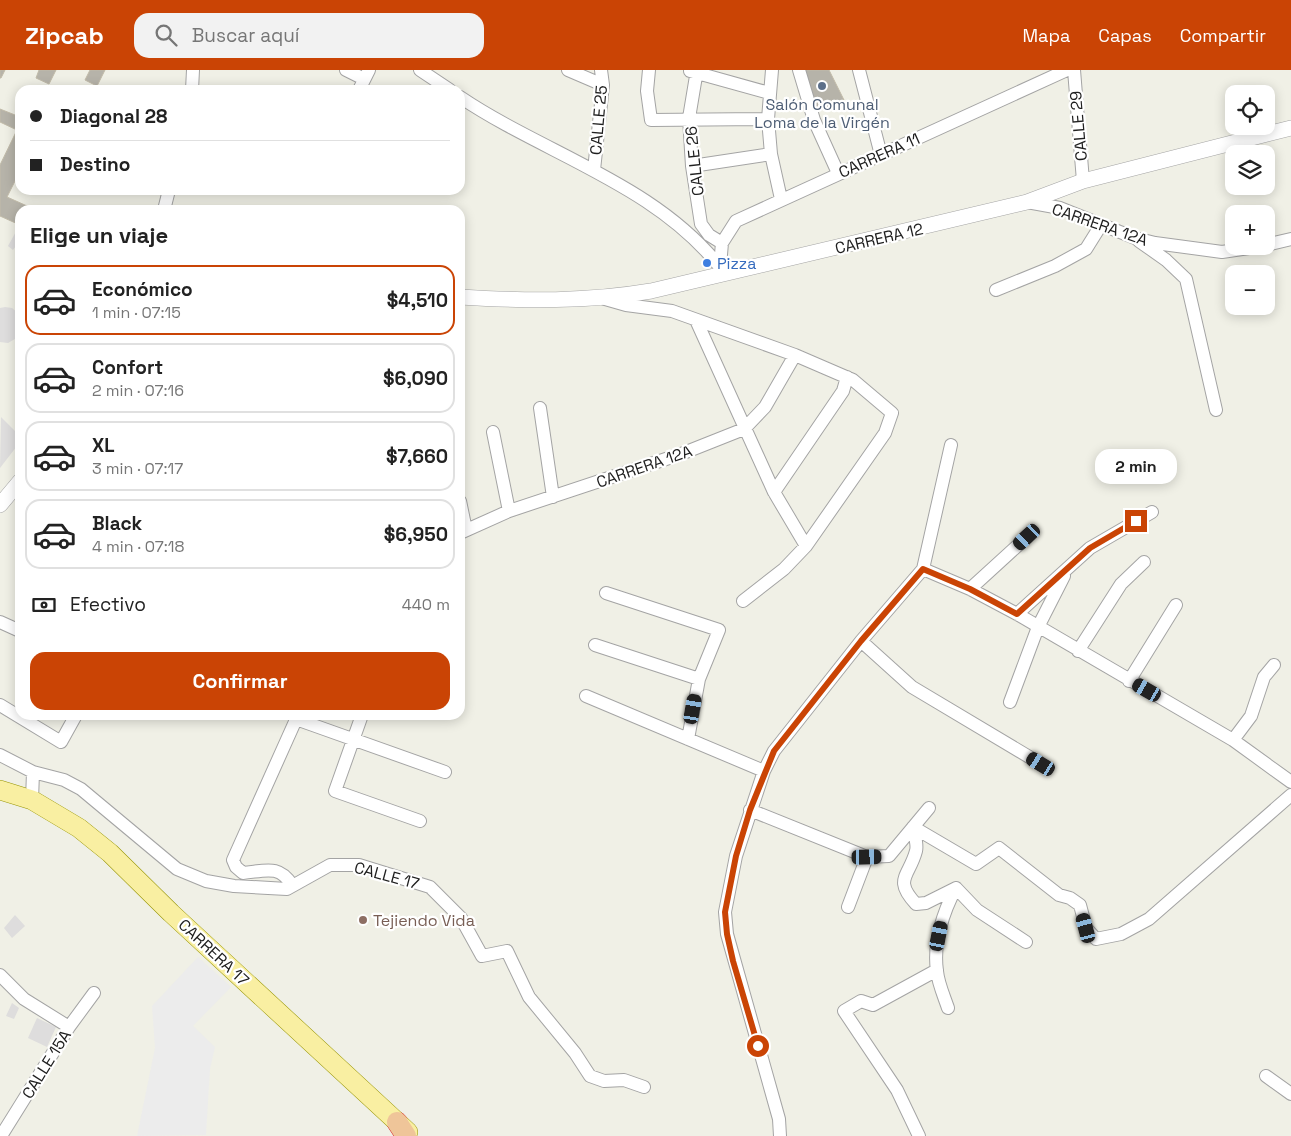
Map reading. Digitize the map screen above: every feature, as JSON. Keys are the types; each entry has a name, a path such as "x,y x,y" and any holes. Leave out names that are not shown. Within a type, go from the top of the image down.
{"main road":[{"name":"CARRERA 17","path":"0,790 32,800 79,828 110,853 171,913 402,1129 413,1136"}],"street":[{"path":"192,85 193,70"},
{"path":"346,70 364,80"},
{"path":"420,70 442,85"},
{"path":"568,70 603,85"},
{"name":"CALLE 25","path":"594,170 603,85 601,70"},
{"path":"649,70 647,91 651,120 689,118 768,119"},
{"path":"772,70 768,119 771,154 781,199"},
{"path":"799,70 814,120 838,173"},
{"path":"858,70 880,155"},
{"name":"CARRERA 11","path":"723,270 722,243 736,221 1066,70"},
{"name":"CALLE 29","path":"1074,70 1083,182"},
{"path":"694,71 770,93"},
{"name":"CALLE 26","path":"694,71 689,118 692,166 701,224 708,235 722,243"},
{"path":"465,100 594,170 664,214 689,234 723,270"},
{"name":"CARRERA 12","path":"465,297 519,301 605,299 723,270 1027,202 1083,182 1291,128"},
{"path":"692,166 771,154"},
{"name":"CARRERA 12A","path":"1027,202 1060,208 1135,238 1225,252"},
{"path":"996,290 1055,266 1086,249 1101,225"},
{"path":"1135,238 1166,260 1186,279 1216,410"},
{"name":"CARRERA 12A","path":"1275,243 1291,239"},
{"path":"605,299 626,305 672,311 795,355 847,377 892,413 885,433 806,546 784,569 743,600"},
{"path":"696,320 774,492 806,546"},
{"name":"CARRERA 12A","path":"465,530 509,511 681,454 744,428 765,407 795,355"},
{"path":"774,492 843,391 847,377"},
{"path":"540,408 553,497"},
{"path":"492,432 509,511"},
{"path":"780,1136 779,1119 727,934 725,912 736,856 764,771 774,751 861,641 923,569 951,445"},
{"path":"0,506 15,487"},
{"path":"1017,614 1090,548 1152,512"},
{"path":"970,589 1027,537"},
{"path":"1078,651 1121,584 1144,562"},
{"path":"1010,702 1038,627 1069,567"},
{"path":"923,569 970,589 1017,614 1233,740 1291,782"},
{"path":"606,593 719,630 699,679 688,739"},
{"path":"1129,680 1176,605"},
{"path":"1,624 15,629"},
{"path":"861,641 912,687 1041,764"},
{"path":"595,645 699,679"},
{"path":"1233,740 1251,716 1264,677 1274,665"},
{"path":"586,696 764,771"},
{"path":"0,705 15,714"},
{"path":"25,720 61,742 73,720"},
{"path":"292,885 287,876 275,869 243,873 236,867 233,860 296,720"},
{"path":"305,720 445,772"},
{"path":"360,720 335,790 420,822"},
{"name":"CALLE 17","path":"0,755 33,772 64,780 82,789 177,868 206,881 234,886 287,889 330,865 359,865 430,887 461,918 482,956 507,952 529,997 576,1053 590,1076 604,1081 624,1080 644,1087"},
{"path":"32,800 33,772"},
{"path":"913,827 976,864 999,848 1059,895 1070,898 1080,905 1086,928 1096,939 1121,934 1149,919 1291,795"},
{"path":"750,810 867,857 889,856 929,808"},
{"path":"913,827 917,849 904,882 904,891 916,904 926,903 956,888"},
{"path":"848,907 867,857"},
{"path":"956,888 977,910 1026,942"},
{"path":"948,1008 937,970 939,936 944,910 956,888"},
{"path":"920,1136 897,1090 844,1010 862,1001 873,1005 937,970"},
{"path":"0,974 24,999 69,1027"},
{"name":"CALLE 15A","path":"1,1136 69,1027 94,993"},
{"path":"1266,1076 1291,1094"}],"shaded area":[{"path":"15,233 15,247 13,250 8,246"},
{"path":"0,308 12,308 15,311 15,339 8,343 0,342"},
{"path":"1,417 15,431 15,448 0,468"},
{"path":"15,915 25,926 12,938 4,928"},
{"path":"198,957 231,987 193,1026 215,1047 210,1069 206,1135 137,1136 155,1048 152,1006"},
{"path":"12,1003 19,1008 14,1019 6,1016"},
{"path":"37,1018 56,1027 47,1047 28,1038"}],"building":[{"path":"0,70 5,70 1,78 0,78"},
{"path":"39,70 56,70 49,84 36,78"},
{"path":"90,70 105,70 98,85 85,80"},
{"name":"Salón Comunal Loma de la Virgén","path":"829,70 844,100 819,111 802,71"},
{"path":"0,109 15,115 15,129 0,122"},
{"path":"15,134 15,181 7,197 25,205 15,205 15,223 0,216 0,165"}],"place":[{"name":"Salón Comunal Loma de la Virgén","path":"822,86"},
{"name":"Pizza","path":"707,263"},
{"name":"Tejiendo Vida","path":"363,920"}],"route":[{"path":"758,1046 733,961 727,934 725,912 736,856 764,771 774,751 861,641 923,569 970,589 1017,614 1090,548 1136,521"}]}
